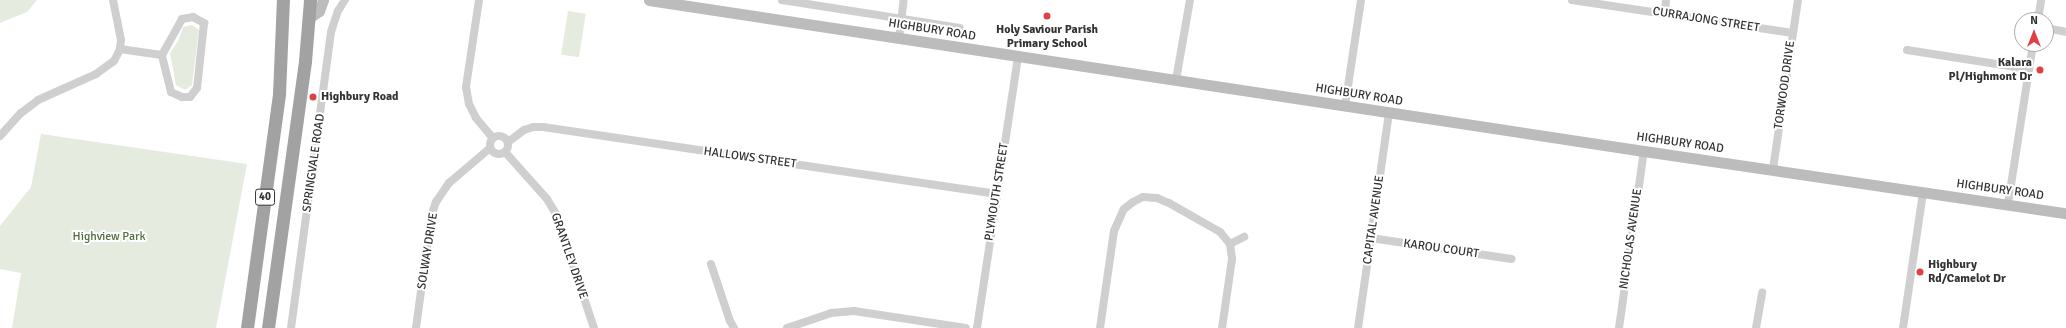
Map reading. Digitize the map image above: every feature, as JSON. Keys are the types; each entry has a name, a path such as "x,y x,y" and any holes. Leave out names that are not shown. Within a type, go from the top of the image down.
{"highway":[{"name":"40","path":"247,328 279,94 283,0"},
{"name":"SPRINGVALE ROAD","path":"268,328 304,67 310,0"}],"main road":[{"path":"309,18 319,11 323,0"},
{"name":"HIGHBURY ROAD","path":"649,0 1644,151 2066,213"}],"street":[{"path":"0,136 21,113 38,100 104,70 114,61 120,49 120,35 112,0"},
{"name":"SPRINGVALE ROAD","path":"291,328 331,32 338,11 345,0"},
{"path":"480,0 466,87 472,111 480,124 493,138 504,138 508,142 509,147 505,152 498,153 490,148 489,142 493,138"},
{"path":"782,0 960,28"},
{"path":"899,38 904,0"},
{"path":"1176,80 1190,0"},
{"path":"1345,106 1361,0"},
{"name":"CURRAJONG STREET","path":"1572,0 1793,33"},
{"path":"1664,13 1666,0"},
{"name":"TORWOOD DRIVE","path":"1773,169 1798,0"},
{"path":"2039,12 2041,0"},
{"path":"193,17 204,23 197,88 190,97 182,97 171,92 162,55 182,19 193,17"},
{"path":"2054,30 2066,32"},
{"path":"120,49 162,55"},
{"path":"1907,50 2029,69"},
{"path":"2008,204 2032,52"},
{"name":"PLYMOUTH STREET","path":"977,328 1018,56"},
{"name":"CAPITAL AVENUE","path":"1358,328 1389,112"},
{"name":"HALLOWS STREET","path":"508,142 524,130 533,126 543,127 997,194"},
{"name":"SOLWAY DRIVE","path":"416,328 431,217 436,202 449,183 490,148"},
{"name":"NICHOLAS AVENUE","path":"1619,328 1644,151"},
{"name":"GRANTLEY DRIVE","path":"505,152 547,199 556,214 594,328"},
{"path":"1903,328 1923,192"},
{"path":"1100,328 1114,231 1124,208 1143,197 1157,198 1220,232 1230,244 1232,259 1222,328"},
{"path":"1230,244 1244,237"},
{"name":"KAROU COURT","path":"1371,238 1511,259"},
{"path":"711,264 730,321 734,328"},
{"path":"1756,328 1762,293"},
{"path":"787,328 831,313 854,312 966,328"}],"green space":[{"path":"0,0 37,0 27,12 0,23"},
{"path":"568,11 586,14 579,57 561,54"},
{"path":"192,25 199,30 192,85 185,90 176,85 170,53 178,41 183,27"},
{"name":"Highview Park","path":"41,134 247,164 216,328 12,328 21,273 0,269 0,226 31,187"}],"place":[{"name":"Holy Saviour Parish Primary School","path":"1047,16"},
{"name":"Kalara Pl/Highmont Dr","path":"2040,70"},
{"name":"Highbury Road","path":"313,97"},
{"name":"Highbury Rd/Camelot Dr","path":"1920,272"}]}
